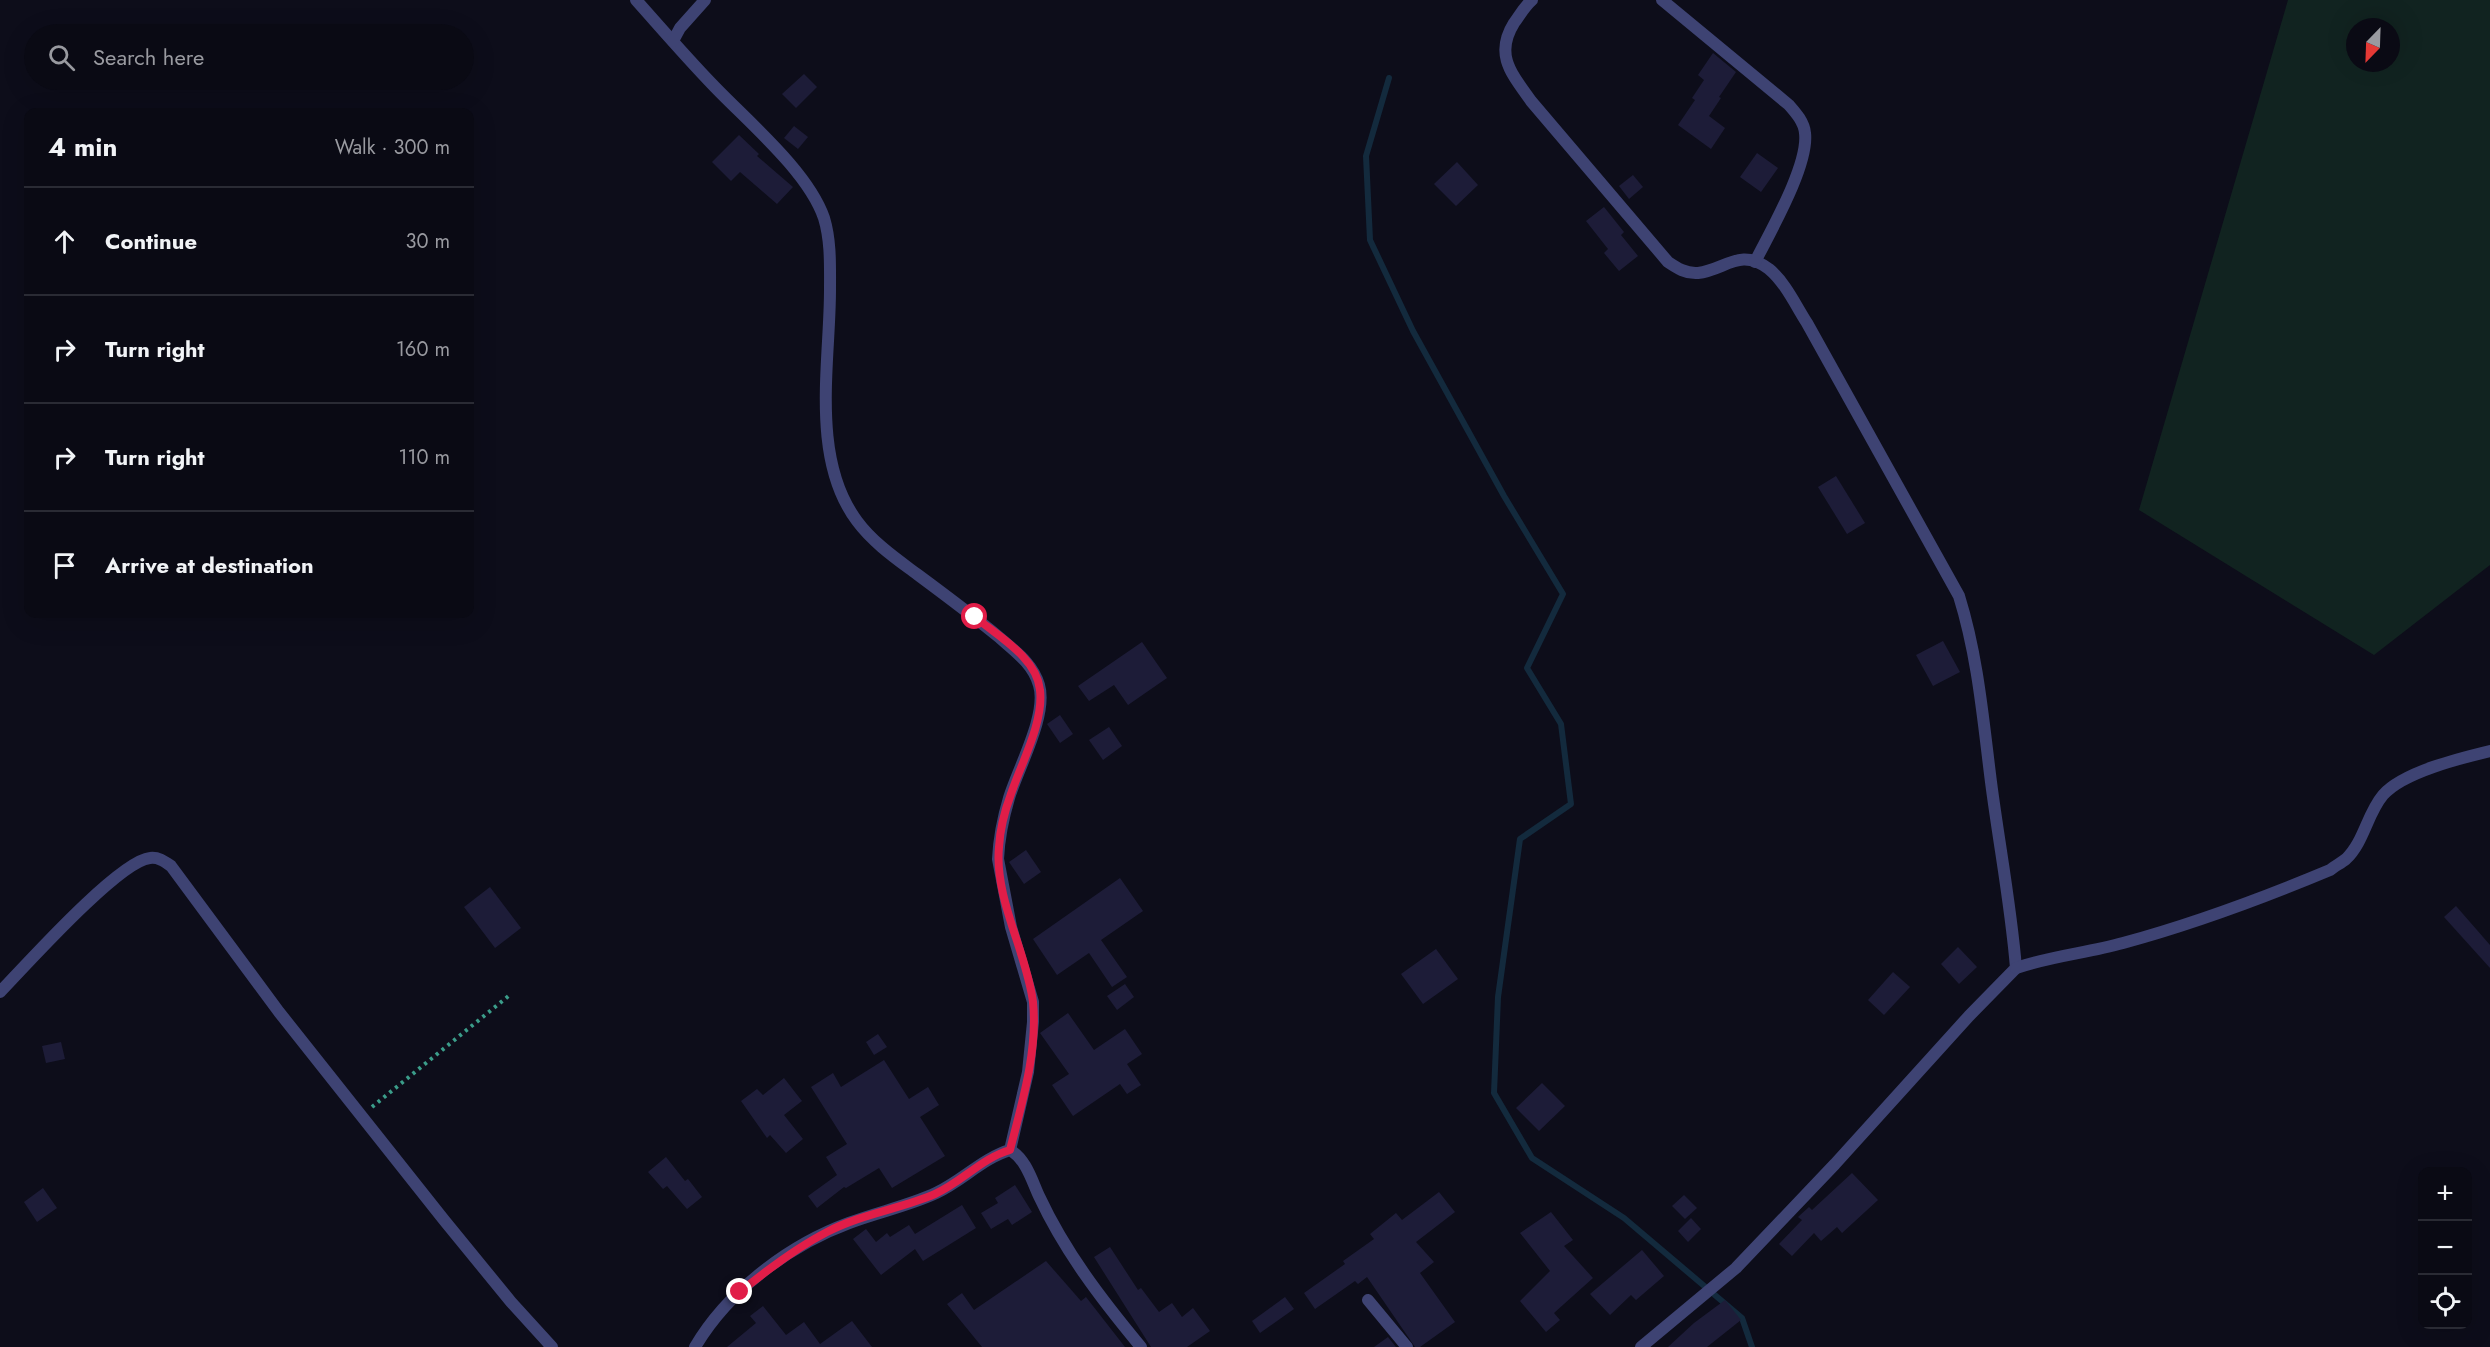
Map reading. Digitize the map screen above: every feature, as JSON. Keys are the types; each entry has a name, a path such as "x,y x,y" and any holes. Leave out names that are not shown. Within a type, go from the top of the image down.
{"street":[{"path":"636,0 778,151 810,191 822,214 830,268 826,437 834,474 843,498 857,521 881,546 975,617 1034,669 1040,688 1041,702 1034,730 1010,796 999,847 1002,880 1011,927 1033,1002 1028,1072 1010,1150"},
{"path":"673,41 680,28 705,0"},
{"path":"1532,0 1505,40 1504,56 1514,77 1668,262 1683,271 1698,273 1734,259 1755,262 1769,269 1807,323 1959,596 1971,633 1982,704 2016,968"},
{"path":"1662,0 1790,105 1803,124 1806,134 1799,167 1785,203 1755,262"},
{"path":"1641,1347 1736,1268 2016,968 2036,961 2124,943 2198,921 2330,870 2346,859 2355,847 2382,796 2394,785 2434,768 2490,751"},
{"path":"0,992 103,888 125,869 151,857 160,859 171,866 279,1012 444,1220 511,1302 552,1347"},
{"path":"695,1347 717,1316 740,1292 790,1254 828,1232 938,1192 978,1168 993,1156 1010,1150 1016,1153 1025,1166 1059,1235 1087,1278 1140,1347"},
{"path":"1368,1300 1407,1347"}],"path":[{"path":"362,1115 511,994"}],"green space":[{"path":"2288,0 2490,0 2490,565 2374,655 2139,510"}],"building":[{"path":"1713,53 1736,72 1709,116 1725,128 1711,149 1678,125 1695,100 1692,98 1704,80 1698,75"},
{"path":"804,74 817,87 796,108 782,94"},
{"path":"794,126 808,137 798,149 784,138"},
{"path":"739,135 759,154 757,156 793,187 777,204 740,172 731,181 712,162"},
{"path":"1757,153 1778,168 1761,192 1740,177"},
{"path":"1457,162 1478,185 1456,206 1434,184"},
{"path":"1633,175 1643,187 1629,199 1619,186"},
{"path":"1604,207 1624,232 1621,235 1638,256 1619,271 1604,253 1608,249 1586,221"},
{"path":"1836,476 1865,523 1847,534 1818,487"},
{"path":"1943,641 1960,672 1933,686 1916,655"},
{"path":"1142,642 1167,678 1128,705 1114,685 1089,701 1078,686"},
{"path":"1060,715 1073,734 1060,743 1047,724"},
{"path":"1109,727 1122,746 1103,760 1089,740"},
{"path":"1026,850 1041,872 1024,884 1009,862"},
{"path":"1120,878 1143,911 1101,940 1127,977 1112,987 1089,953 1057,975 1033,939"},
{"path":"490,887 521,928 495,948 464,907"},
{"path":"2456,906 2490,945 2490,968 2444,917"},
{"path":"1958,947 1977,967 1959,984 1941,964"},
{"path":"1436,949 1458,979 1423,1004 1401,974"},
{"path":"1893,972 1910,987 1884,1015 1868,1000"},
{"path":"1125,984 1134,997 1117,1010 1107,996"},
{"path":"1068,1013 1094,1050 1125,1029 1142,1054 1127,1064 1141,1085 1127,1094 1120,1084 1073,1116 1052,1085 1069,1074 1040,1033"},
{"path":"878,1034 887,1047 874,1055 866,1042"},
{"path":"61,1042 65,1059 46,1063 42,1046"},
{"path":"884,1060 909,1099 928,1087 939,1105 920,1117 945,1156 892,1188 879,1168 846,1188 844,1187 817,1208 808,1196 837,1175 826,1157 847,1144 811,1087 833,1073 841,1087"},
{"path":"784,1078 802,1101 784,1115 803,1139 786,1153 770,1135 767,1138 741,1101 757,1089 763,1095"},
{"path":"1542,1083 1565,1106 1539,1131 1516,1108"},
{"path":"666,1157 685,1181 688,1179 702,1197 687,1209 667,1186 663,1189 648,1172"},
{"path":"1852,1173 1878,1200 1842,1233 1837,1227 1821,1241 1814,1233 1792,1256 1779,1244 1802,1220 1798,1217 1809,1207 1812,1210"},
{"path":"1015,1185 1032,1212 1012,1225 1008,1219 991,1229 981,1213 998,1203 995,1198"},
{"path":"43,1188 57,1208 37,1222 24,1202"},
{"path":"1439,1192 1455,1212 1416,1242 1434,1262 1420,1273 1455,1322 1420,1347 1415,1347 1367,1277 1358,1284 1355,1281 1315,1309 1304,1293 1345,1264 1343,1261 1374,1239 1370,1234 1396,1213 1402,1220"},
{"path":"1684,1195 1697,1208 1685,1219 1672,1206"},
{"path":"962,1205 976,1228 923,1261 915,1249 881,1275 853,1239 866,1229 876,1242 887,1233 890,1237 909,1225 915,1234"},
{"path":"1551,1212 1573,1240 1564,1246 1593,1278 1554,1313 1560,1320 1546,1332 1520,1301 1550,1271 1520,1233"},
{"path":"1691,1218 1701,1229 1688,1242 1678,1231"},
{"path":"1110,1247 1138,1290 1141,1288 1159,1312 1172,1303 1182,1317 1193,1308 1210,1331 1187,1347 1151,1347 1094,1257"},
{"path":"1642,1250 1664,1276 1636,1300 1631,1295 1610,1315 1590,1294"},
{"path":"1046,1261 1081,1301 1086,1297 1125,1347 982,1347 947,1304 962,1293 974,1310"},
{"path":"1285,1297 1294,1309 1260,1333 1252,1321"},
{"path":"1725,1300 1741,1320 1707,1347 1668,1347 1694,1323"},
{"path":"763,1306 786,1335 804,1322 820,1344 852,1321 872,1347 727,1347 756,1323 750,1316"},
{"path":"1388,1337 1396,1347 1374,1347"}],"waterway":[{"path":"1389,78 1366,156 1370,240 1413,331 1504,496 1563,594 1527,668 1561,724 1571,804 1520,839 1498,997 1494,1093 1532,1158 1624,1218 1742,1318 1752,1347"}],"route":[{"path":"740,1292 765,1271 828,1232 938,1192 978,1168 993,1156 1010,1150 1028,1072 1033,1002 1011,927 998,859 1001,829 1010,796 1034,730 1041,702 1040,688 1034,669 975,617"}]}
